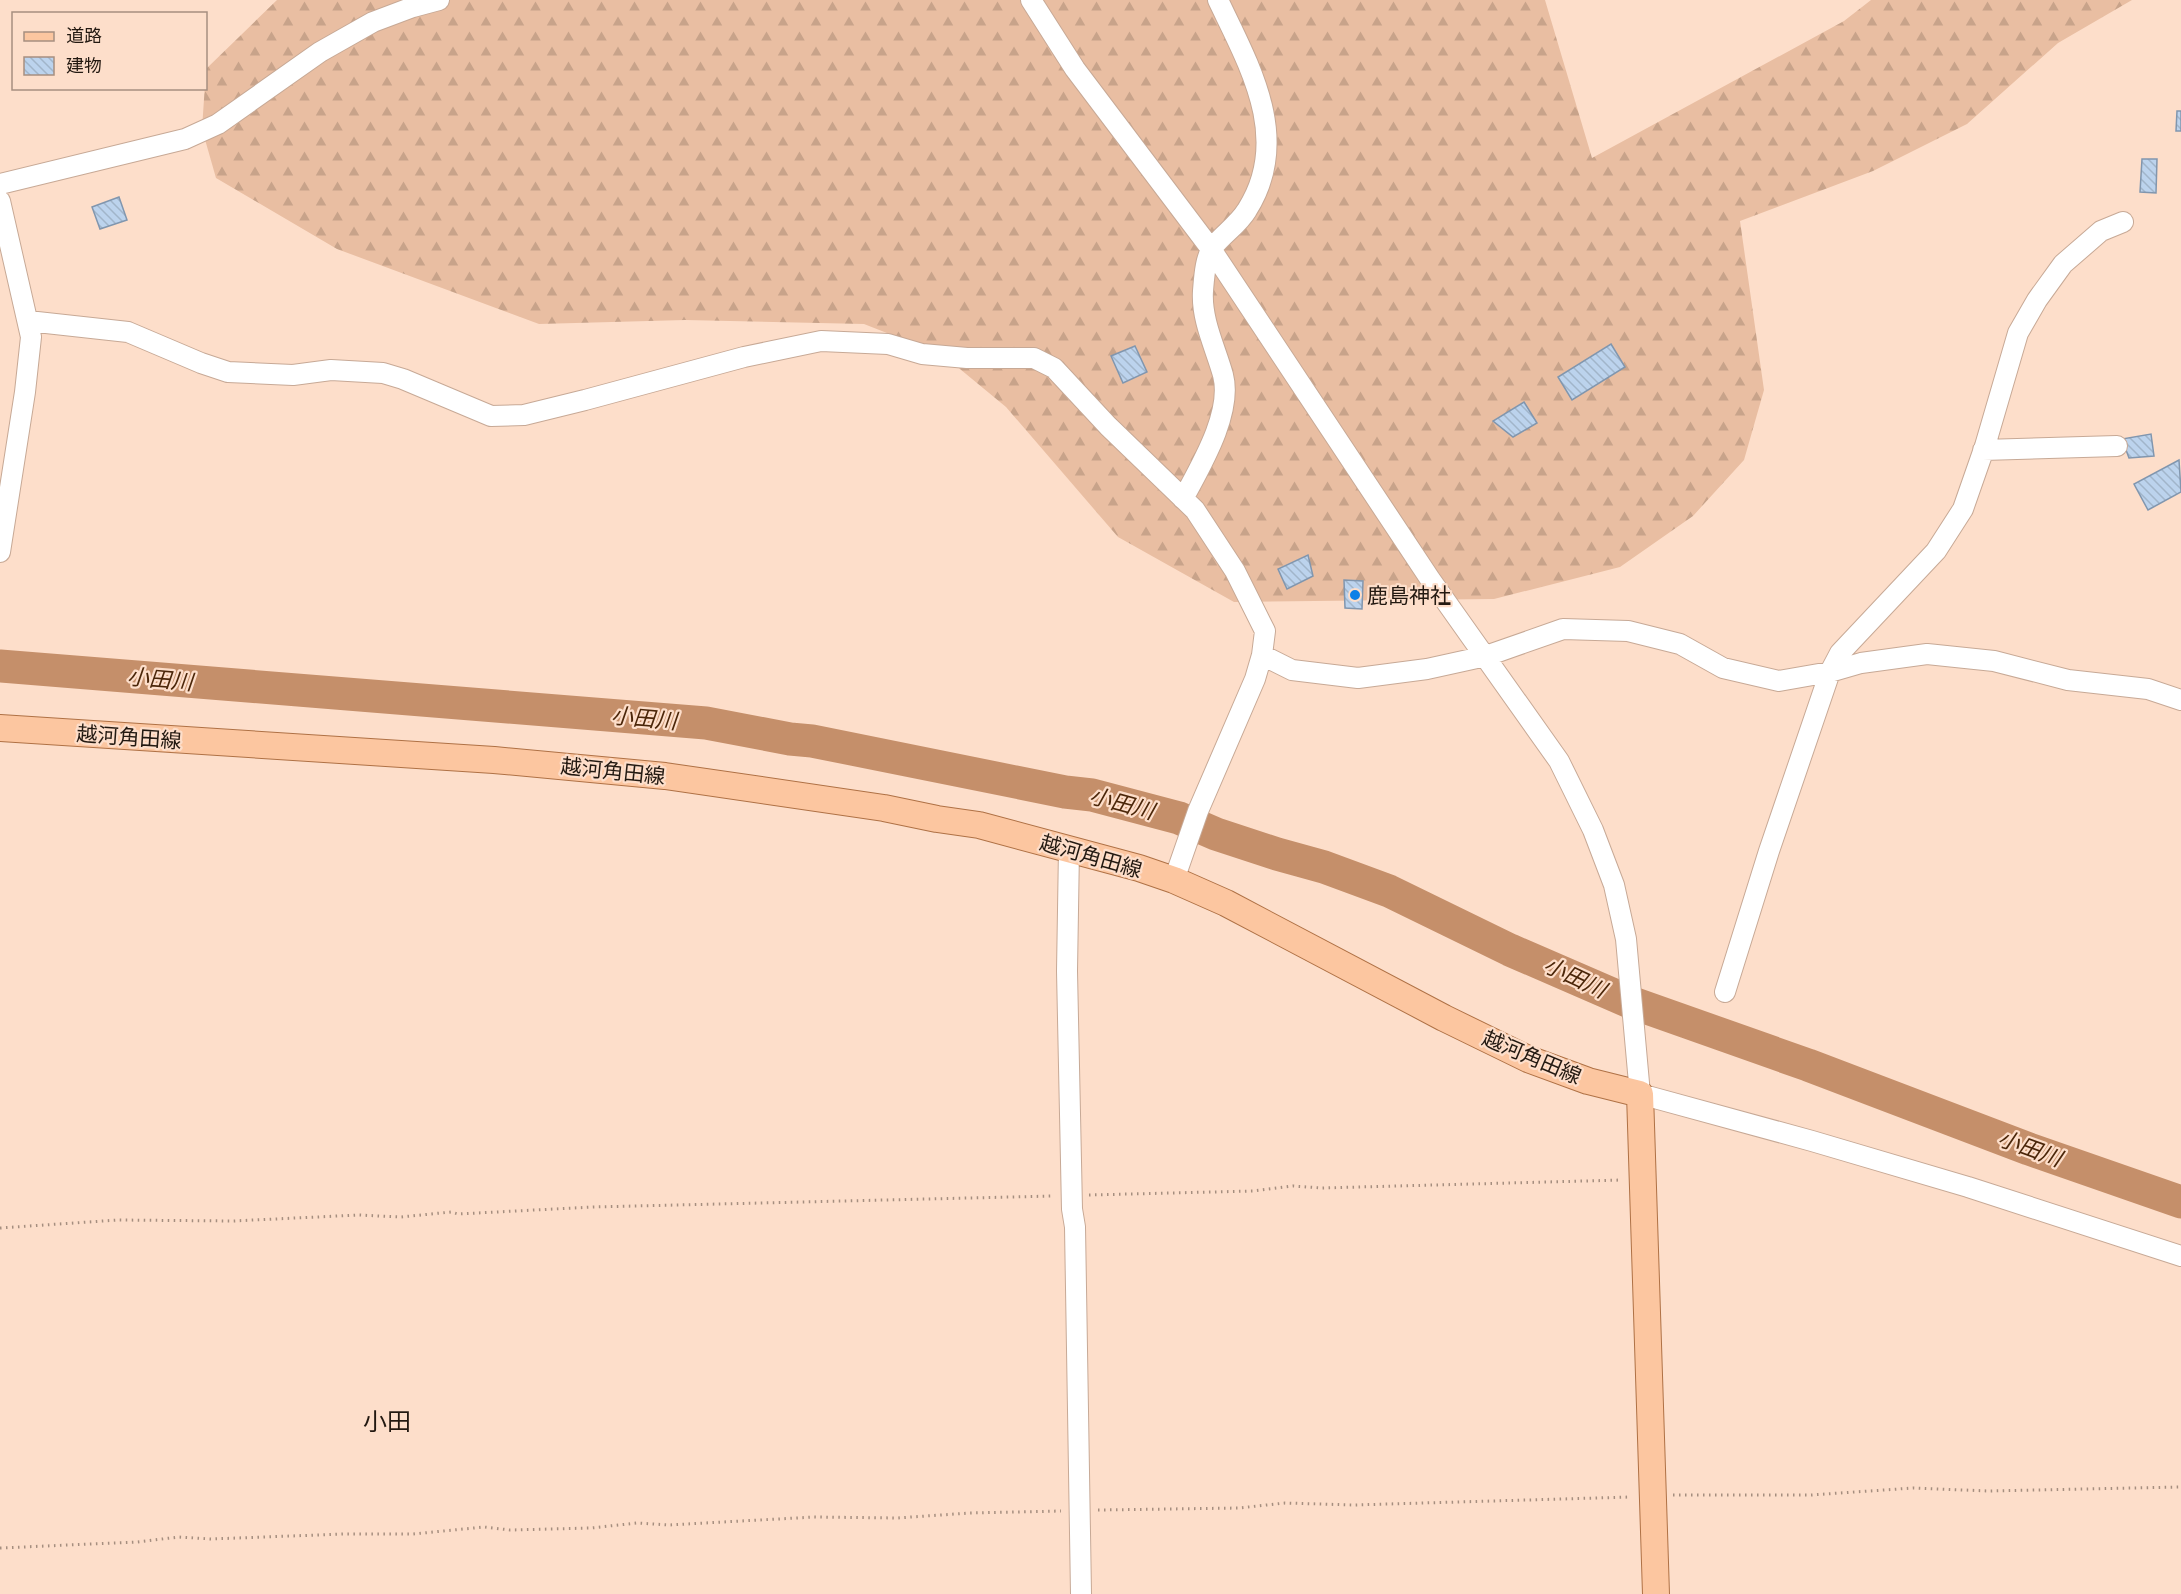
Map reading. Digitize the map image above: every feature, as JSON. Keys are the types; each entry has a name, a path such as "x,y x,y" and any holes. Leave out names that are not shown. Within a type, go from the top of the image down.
{"main road":[{"name":"越河角田線","path":"0,728 494,760 665,776 884,808 979,825 1139,868 1174,880 1226,903 1444,1018 1528,1059 1588,1081 1640,1094"},
{"path":"1640,1094 1656,1594"}],"street":[{"path":"0,184 185,139 218,124 320,52 374,22 412,7 439,0"},
{"path":"1031,0 1075,69 1211,249 1430,579 1558,761 1593,830 1614,885 1626,939 1640,1094 1968,1187 2181,1256"},
{"path":"1183,499 1214,441 1223,408 1224,379 1207,321 1203,293 1211,249 1247,211 1264,176 1268,146 1263,105 1248,63 1218,0"},
{"path":"0,201 31,337 0,552"},
{"path":"1725,992 1769,851 1830,672 1840,652 1936,551 1963,509 2018,333 2037,300 2063,264 2101,231 2123,222"},
{"path":"28,321 128,332 228,372 293,375 331,370 383,373 403,379 491,416 524,415 744,357 821,340 888,344 922,354 967,358 1034,358 1054,368 1116,435 1195,510 1240,581 1264,631 1262,655 1255,679 1198,811 1174,880"},
{"path":"1983,450 2117,446"},
{"path":"1262,655 1292,670 1358,678 1427,669 1486,656 1563,629 1628,631 1680,644 1723,668 1779,681 1830,672 1861,663 1927,654 1994,661 2068,680 2148,689 2181,699"},
{"path":"1069,849 1067,971 1081,1594"}],"path":[{"path":"0,1228 118,1220 233,1221 359,1215 400,1217 451,1212 458,1214 593,1207 1253,1191 1293,1186 1334,1188 1643,1180"},
{"path":"0,1548 137,1542 178,1537 211,1539 413,1534 484,1527 510,1530 591,1528 637,1523 669,1525 814,1517 897,1518 970,1513 1239,1508 1285,1503 1354,1505 1653,1496 1811,1495 1913,1488 1989,1491 2181,1487"}],"green space":[{"path":"277,0 1545,0 1592,158 1844,21 1871,0 2132,0 2058,43 1967,124 1873,171 1740,221 1764,390 1744,460 1693,516 1620,567 1494,599 1234,602 1118,537 1006,407 943,355 864,324 685,320 539,324 337,249 216,178 202,129 207,68"}],"building":[{"path":"2177,111 2181,111 2181,131 2176,131"},
{"path":"2142,159 2157,159 2156,193 2140,192"},
{"path":"119,197 127,220 100,229 92,207"},
{"path":"1611,344 1625,367 1572,400 1558,377"},
{"path":"1135,346 1147,372 1123,383 1111,356"},
{"path":"1524,402 1537,423 1513,437 1493,421"},
{"path":"2151,434 2154,456 2129,458 2122,439"},
{"path":"2179,460 2181,492 2148,510 2134,484"},
{"path":"1308,555 1313,576 1287,589 1278,569"},
{"path":"1344,580 1363,581 1362,609 1345,608"}],"waterway":[{"name":"小田川","path":"0,666 706,723 812,741 1065,792 1092,795 1179,818 1216,834 1324,867 1389,891 1510,950 1630,1002 1808,1065 2029,1149 2181,1202"}],"place":[{"name":"鹿島神社","path":"1355,595"}],"district":[{"name":"小田","path":"387,1421"}]}
